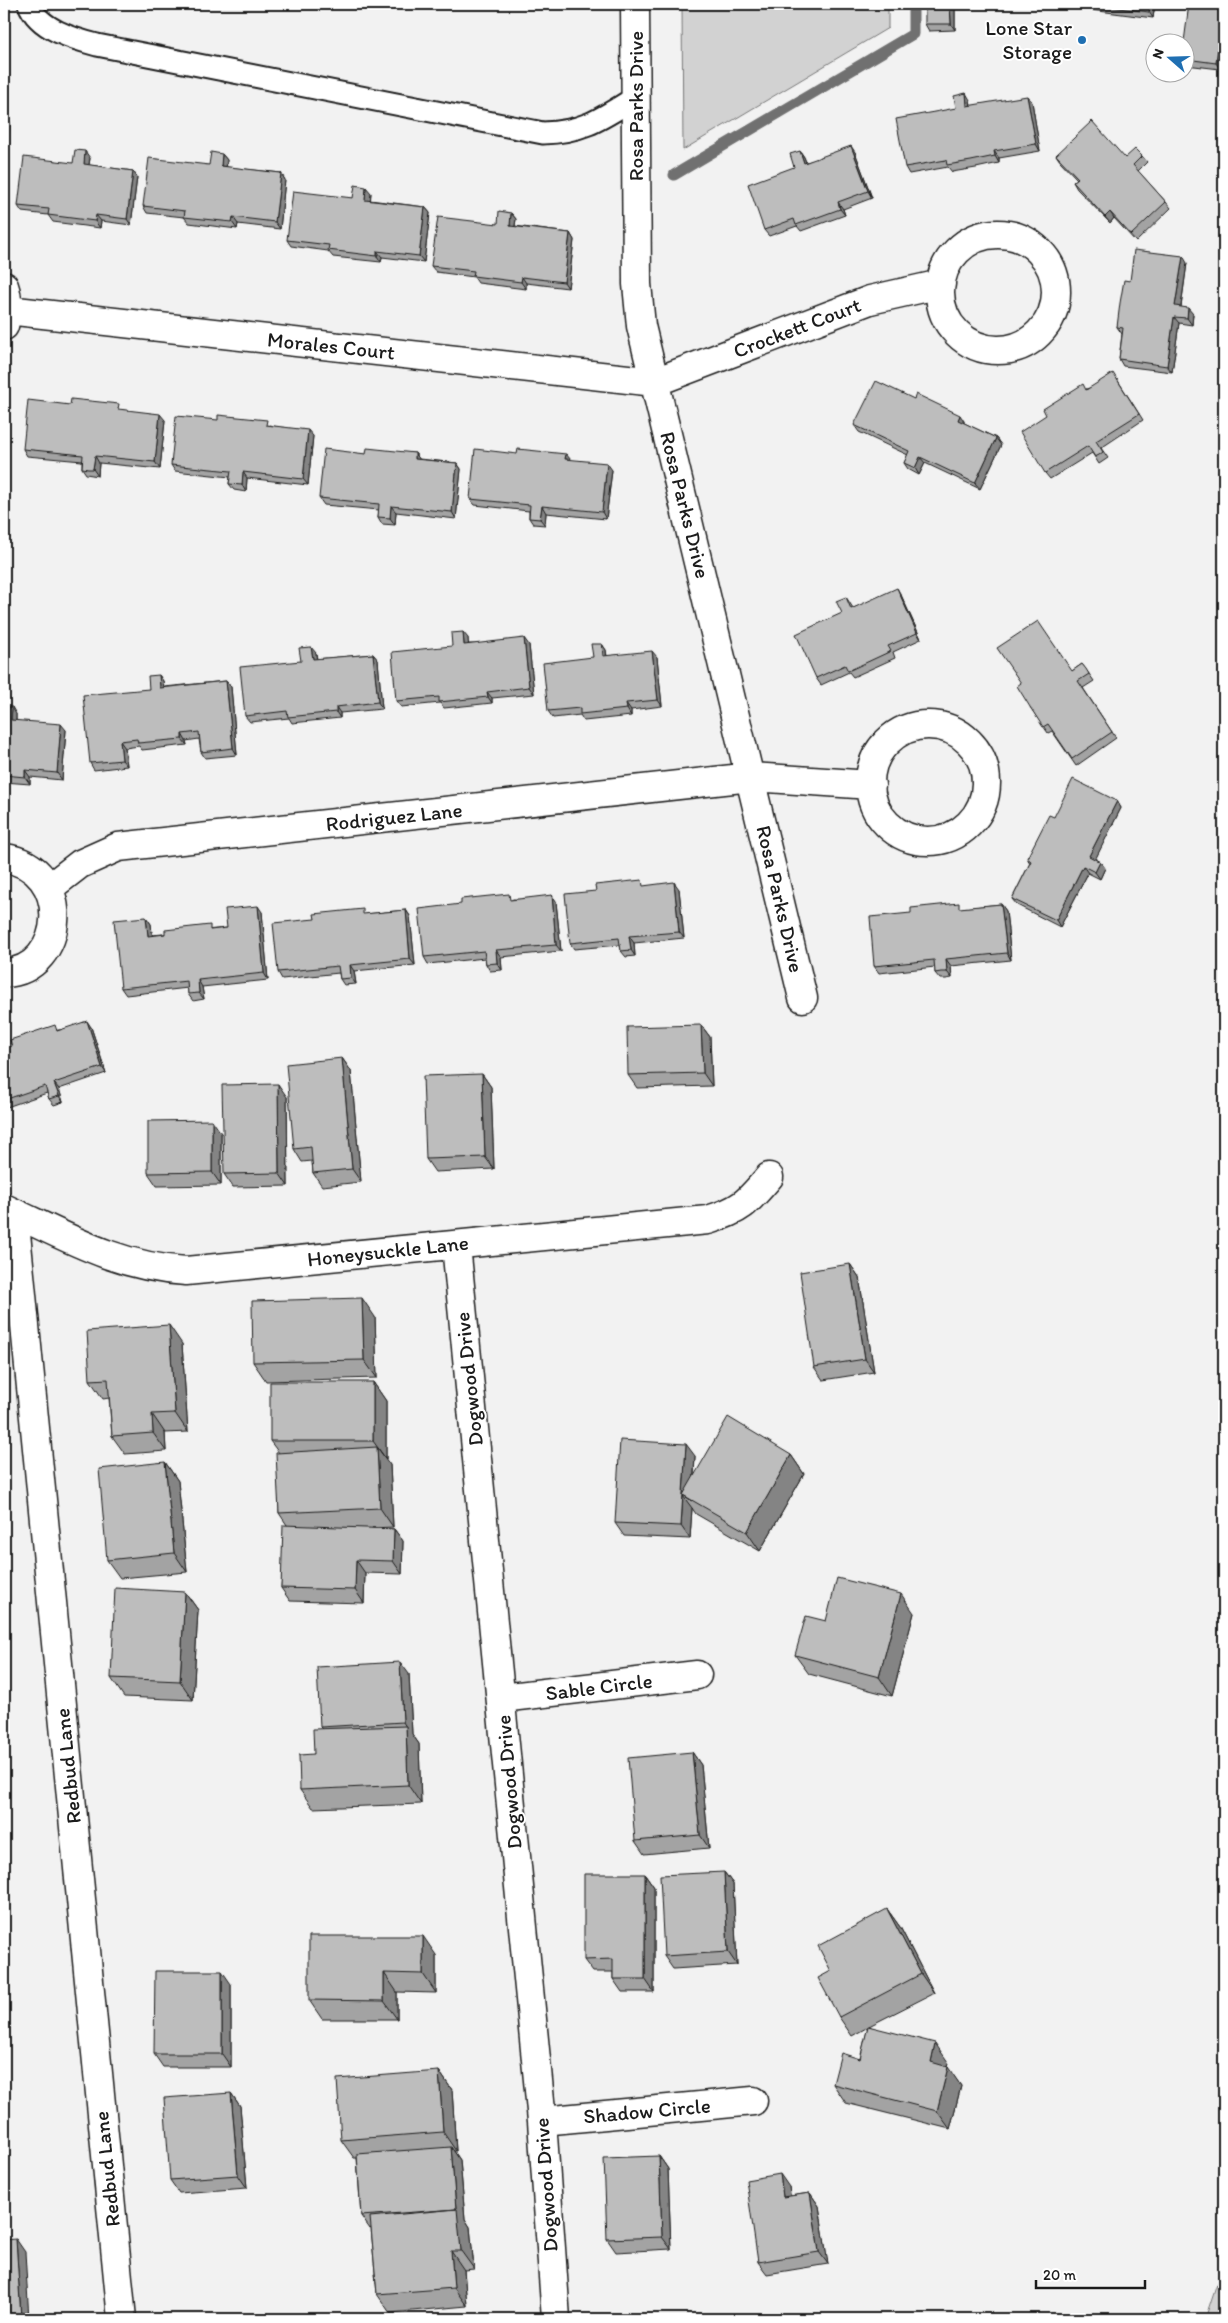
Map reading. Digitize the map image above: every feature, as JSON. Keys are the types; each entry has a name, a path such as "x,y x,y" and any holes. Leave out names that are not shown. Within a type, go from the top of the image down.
{"street":[{"name":"Rosa Parks Drive","path":"635,4 638,307 641,326 803,998"},
{"path":"988,234 1007,234 1024,240 1039,250 1050,265 1053,273 1056,282 1056,300 1050,318 1040,332 1026,343 1009,350 990,350 973,344 958,334 947,320 941,302 941,284 946,267 957,252 971,240 988,234"},
{"name":"Crockett Court","path":"655,382 870,300 941,284"},
{"name":"Morales Court","path":"5,307 655,382"},
{"path":"918,726 937,726 954,731 969,741 980,756 986,773 986,791 981,809 963,830 956,835 938,840 920,841 903,836 888,826 877,811 871,794 871,784 876,758 886,743 902,732 918,726"},
{"name":"Rodriguez Lane","path":"49,888 80,864 118,847 751,778 871,784"},
{"path":"4,858 23,863 38,874 49,888 55,905 55,924 49,941 39,956 24,967 4,973"},
{"name":"Honeysuckle Lane","path":"9,1210 114,1258 144,1267 186,1271 708,1220 734,1212 751,1198 769,1177"},
{"name":"Redbud Lane","path":"9,1210 122,2319"},
{"name":"Dogwood Drive","path":"456,1245 542,2122 556,2319"},
{"name":"Sable Circle","path":"501,1698 697,1675"},
{"name":"Shadow Circle","path":"542,2122 753,2101"}],"lane":[{"path":"29,4 31,10 57,31 77,40 543,134 562,134 578,129 636,97"}],"shaded area":[{"path":"682,4 888,4 888,28 683,150"},
{"path":"1224,2262 1224,2319 1205,2319"}],"building":[{"path":"925,4 950,4 951,24 925,24"},
{"path":"1088,4 1150,4 1149,12"},
{"path":"1189,4 1224,4 1216,63 1196,60 1196,32 1185,32"},
{"path":"966,93 967,106 1027,96 1036,144 994,151 995,156 971,161 947,165 946,160 905,167 896,119 956,108 954,96"},
{"path":"1092,121 1125,158 1135,149 1142,156 1133,165 1166,202 1131,235 1110,212 1105,217 1073,182 1078,178 1056,155"},
{"path":"851,146 868,191 838,202 840,209 796,225 794,219 764,230 748,184 794,167 790,154 800,151 804,163"},
{"path":"75,150 85,151 84,164 133,171 127,219 96,215 95,221 48,215 49,209 18,206 24,157 73,163"},
{"path":"211,152 222,154 221,166 281,173 275,222 233,217 232,222 184,217 185,211 143,206 149,158 209,165"},
{"path":"355,185 366,187 365,200 425,207 419,256 377,251 377,256 328,250 329,245 287,240 293,191 353,198"},
{"path":"499,211 511,213 510,226 570,233 564,282 522,277 521,282 473,276 474,271 431,266 438,217 498,224"},
{"path":"1134,250 1183,256 1175,306 1188,308 1187,318 1174,317 1167,366 1119,359 1123,328 1117,327 1120,303 1124,280 1130,281"},
{"path":"1113,373 1139,414 1096,441 1103,452 1099,455 1095,457 1088,446 1045,473 1020,432 1046,415 1043,409 1083,384 1086,390"},
{"path":"876,381 914,399 916,394 960,415 958,420 996,438 975,483 920,457 915,468 904,463 909,451 854,425"},
{"path":"71,399 119,404 118,409 160,414 155,462 95,456 93,469 88,469 82,468 83,455 23,449 28,400 70,405"},
{"path":"218,415 267,420 266,425 308,430 303,479 243,472 242,485 229,484 231,471 171,465 176,416 218,420"},
{"path":"367,448 415,453 415,459 457,463 452,512 391,506 390,518 378,517 379,504 319,498 324,449 366,454"},
{"path":"475,449 517,454 518,449 566,454 565,459 607,463 602,512 542,506 540,519 529,518 530,505 470,499"},
{"path":"897,588 917,633 888,646 891,651 848,671 845,665 816,678 796,634 842,613 836,601 846,597 851,609"},
{"path":"1038,621 1072,671 1082,664 1086,669 1089,674 1078,681 1112,732 1072,759 1048,724 1043,727 1017,686 1021,683 997,648"},
{"path":"463,632 464,645 524,638 529,687 487,692 488,697 439,702 439,697 396,701 392,652 452,646 451,633"},
{"path":"591,644 602,644 603,656 652,651 658,700 626,703 627,709 580,714 580,708 548,711 543,663 593,657"},
{"path":"311,647 313,659 373,654 378,702 336,707 336,712 288,717 287,711 245,716 240,667 301,661 299,648"},
{"path":"159,675 160,688 226,681 233,748 201,752 199,732 182,734 182,739 138,743 137,739 120,741 122,760 90,763 83,695 149,689 148,676"},
{"path":"4,707 12,707 11,720 61,724 57,773 25,770 25,777 4,775"},
{"path":"1073,779 1117,801 1089,856 1100,862 1095,872 1083,866 1056,920 1012,899 1031,861 1027,858 1049,815 1054,817"},
{"path":"642,880 643,886 674,882 679,932 629,936 631,950 621,951 619,938 570,943 565,894 596,891 595,885"},
{"path":"509,894 510,900 552,895 556,945 496,950 497,963 486,964 484,951 424,957 419,909 461,904 461,899"},
{"path":"959,903 959,908 1001,904 1007,953 946,959 947,972 935,973 934,960 874,966 870,917 911,913 911,908"},
{"path":"258,906 264,973 198,980 199,993 188,994 187,981 121,988 114,920 146,917 148,936 165,934 165,930 210,925 210,930 227,928 225,909"},
{"path":"363,909 363,914 406,910 410,959 350,965 351,978 340,979 338,966 278,972 273,923 315,919 314,914"},
{"path":"87,1021 102,1067 54,1083 59,1096 49,1099 45,1086 4,1100 4,1049 12,1046 10,1040 55,1025 57,1031"},
{"path":"701,1025 703,1073 628,1075 627,1027"},
{"path":"342,1058 352,1169 313,1173 311,1147 294,1149 286,1064"},
{"path":"482,1074 485,1157 426,1159 423,1076"},
{"path":"278,1084 279,1173 224,1174 222,1085"},
{"path":"212,1120 212,1172 148,1173 148,1121"},
{"path":"850,1264 865,1359 814,1367 800,1272"},
{"path":"362,1298 364,1360 253,1362 252,1301"},
{"path":"169,1325 175,1413 152,1414 153,1433 112,1436 108,1379 90,1380 87,1331"},
{"path":"270,1382 373,1382 373,1441 270,1441"},
{"path":"728,1417 791,1455 747,1532 683,1495"},
{"path":"620,1440 686,1444 681,1526 615,1523"},
{"path":"377,1447 380,1508 279,1513 276,1453"},
{"path":"165,1462 174,1553 107,1560 99,1469"},
{"path":"283,1525 394,1529 393,1561 356,1560 355,1590 281,1588"},
{"path":"837,1578 901,1594 879,1677 795,1655 806,1616 826,1621"},
{"path":"115,1588 185,1592 180,1681 111,1678"},
{"path":"400,1662 403,1722 320,1727 317,1667"},
{"path":"406,1726 408,1785 300,1790 299,1755 314,1754 313,1729"},
{"path":"692,1752 700,1835 635,1841 628,1758"},
{"path":"724,1872 728,1952 664,1956 660,1875"},
{"path":"584,1874 645,1874 645,1979 613,1979 613,1959 584,1960"},
{"path":"887,1909 921,1974 839,2017 818,1978 831,1971 818,1946"},
{"path":"309,1936 423,1936 423,1974 384,1973 384,2001 309,2000"},
{"path":"155,1971 222,1971 222,2054 154,2054"},
{"path":"868,2026 935,2043 931,2062 948,2067 937,2111 833,2084 841,2053 860,2059"},
{"path":"439,2071 443,2132 341,2140 337,2079"},
{"path":"231,2093 238,2175 170,2180 164,2098"},
{"path":"451,2147 456,2209 361,2216 357,2154"},
{"path":"659,2156 662,2237 607,2239 604,2158"},
{"path":"780,2174 783,2197 810,2193 819,2252 758,2262 746,2180"},
{"path":"457,2209 461,2251 451,2251 454,2288 377,2294 370,2217"},
{"path":"16,2239 21,2318 4,2319 4,2240"}],"waterway":[{"path":"674,175 913,34 913,4"}],"place":[{"name":"Lone Star Storage","path":"1082,40"}]}
